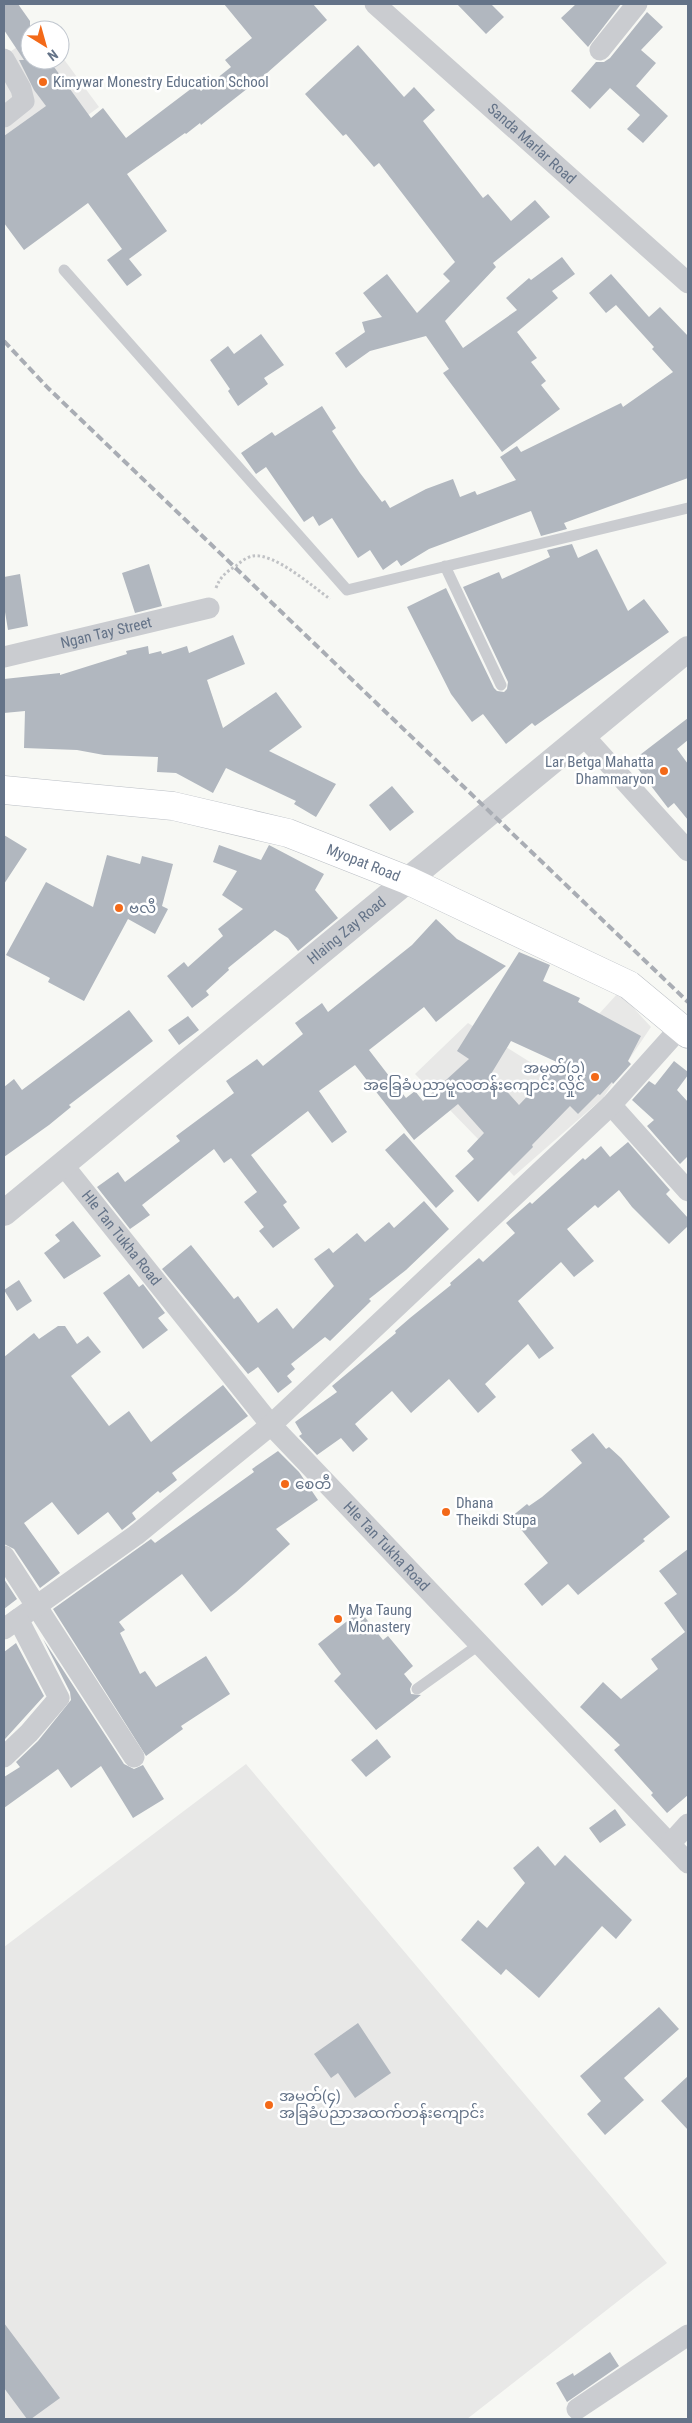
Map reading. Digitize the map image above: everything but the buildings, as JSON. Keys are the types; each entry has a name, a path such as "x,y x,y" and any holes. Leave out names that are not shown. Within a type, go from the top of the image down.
{"main road":[{"name":"Myopat Road","path":"4,790 173,806 288,833 407,880 629,985 684,1031"}],"street":[{"name":"Sanda Marlar Road","path":"375,4 688,283"},
{"path":"600,50 637,4"},
{"path":"4,59 21,90 24,100 4,117"},
{"name":"Ngan Tay Street","path":"4,657 209,608"},
{"name":"Hlaing Zay Road","path":"4,1213 64,1166 688,649"},
{"path":"583,735 688,851"},
{"path":"4,1758 30,1733 59,1698 11,1624 136,1535 272,1425 611,1105 684,1031"},
{"path":"611,1105 688,1191"},
{"name":"Hle Tan Tukha Road","path":"64,1166 272,1425 688,1863"},
{"path":"4,1556 134,1757"},
{"path":"670,1844 688,1824"},
{"path":"577,2409 688,2335"}],"lane":[{"path":"64,270 347,590 688,508"},
{"path":"445,566 501,685"},
{"path":"417,1689 480,1644"}],"path":[{"path":"209,608 220,578 251,556 265,557 280,564 332,600 342,600 347,590"}],"shaded area":[{"path":"20,45 20,70 70,70 70,68 99,107 4,176 4,56"},
{"path":"619,992 651,1027 603,1098 514,1176 415,1074 468,1023 546,1072"},
{"name":"အမှတ်(၄) အခြခံပညာအထက်တန်းကျောင်း","path":"246,1764 667,2263 467,2419 4,2419 4,1947"}],"railway":[{"path":"4,341 48,388 688,1002"}],"place":[{"name":"Kimywar Monestry Education School","path":"43,82"},
{"name":"Lar Betga Mahatta Dhammaryon","path":"664,771"},
{"name":"ဗလီ","path":"119,908"},
{"name":"အမှတ်(၁) အခြေခံပညာမူလတန်းကျောင်း လှိုင်","path":"595,1077"},
{"name":"စေတီ","path":"285,1484"},
{"name":"Dhana Theikdi Stupa","path":"446,1512"},
{"name":"Mya Taung Monastery","path":"338,1619"},
{"name":"အမှတ်(၄) အခြခံပညာအထက်တန်းကျောင်း","path":"269,2105"}]}
